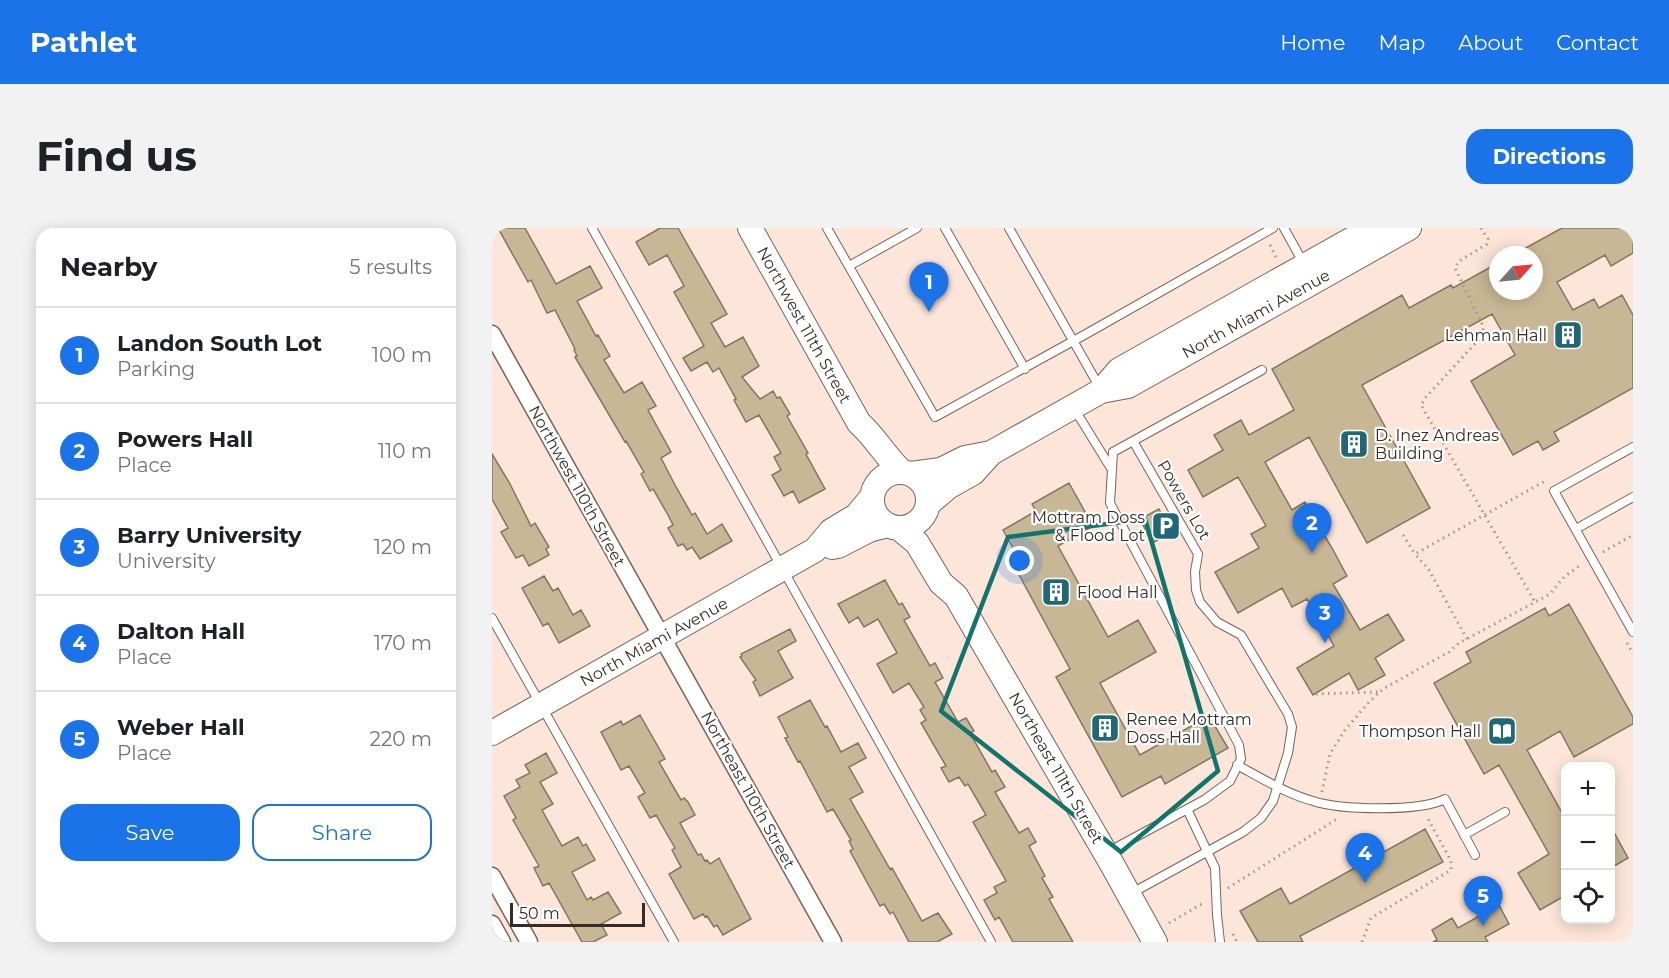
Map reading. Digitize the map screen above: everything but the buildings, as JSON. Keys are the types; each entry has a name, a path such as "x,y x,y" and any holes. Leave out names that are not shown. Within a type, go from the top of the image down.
{"street":[{"name":"Northwest 111th Street","path":"750,228 859,423 874,436 887,457 907,473"},
{"name":"North Miami Avenue","path":"926,510 948,487 973,473 991,453 1101,391 1128,386 1310,273 1372,228"},
{"name":"North Miami Avenue","path":"1310,273 1409,228"},
{"name":"Northwest 110th Street","path":"492,334 662,637"},
{"name":"Northwest 111th Street","path":"859,423 862,444 871,466 873,494"},
{"name":"North Miami Avenue","path":"907,473 941,470 965,458 991,453"},
{"path":"895,472 907,473 923,483 928,497 926,510 913,525 894,526 876,514 873,494 882,479 895,472"},
{"name":"North Miami Avenue","path":"492,733 815,550 831,531 856,516 873,494"},
{"name":"Northeast 111th Street","path":"926,510 930,534 952,577 956,596 1129,895 1160,934"},
{"name":"North Miami Avenue","path":"815,550 838,546 869,530 894,526"},
{"name":"Northeast 111th Street","path":"894,526 917,543 941,583 956,596"},
{"name":"Northeast 110th Street","path":"662,637 833,942"},
{"path":"492,876 529,942"},
{"path":"492,924 502,942"}],"lane":[{"path":"592,228 991,942"},
{"path":"827,228 935,417 1025,369 1273,228"},
{"path":"849,266 917,228"},
{"path":"945,228 1025,369"},
{"path":"1009,228 1101,391"},
{"path":"1284,228 1310,273"},
{"path":"1106,853 1204,800 1230,781 1241,759 1239,745 1110,503 1113,452 1262,370"},
{"path":"1073,406 1090,438 1112,471"},
{"name":"Powers Lot","path":"1129,895 1243,832 1261,818 1273,801 1288,753 1292,727 1288,714 1241,635 1217,622 1200,602 1196,590 1195,572 1198,554 1133,441"},
{"path":"1633,447 1554,491 1633,632"},
{"path":"1576,529 1633,497"},
{"path":"492,618 674,942"},
{"path":"1237,765 1278,786 1320,803 1355,807 1420,805 1435,804 1445,798 1476,855"},
{"path":"1187,809 1215,868 1220,942"},
{"path":"1464,835 1505,812"}],"path":[{"path":"1481,228 1488,239 1487,244 1458,262 1455,268 1483,326 1483,334 1421,405 1535,602"},
{"path":"1415,554 1547,480"},
{"path":"1403,535 1429,570 1467,639"},
{"path":"1320,803 1330,754 1345,730 1379,692 1449,652 1467,639 1550,594 1573,570 1633,535"},
{"path":"1316,694 1379,692"},
{"path":"1362,942 1371,918 1451,870 1451,861 1420,805"},
{"path":"1160,934 1216,895 1355,807"}],"highlighted area":[{"path":"1145,519 1218,771 1121,852 941,711 1008,537"}],"place":[{"name":"Landon South Lot","path":"929,312"},
{"name":"Lehman Hall","path":"1568,335"},
{"name":"D. Inez Andreas Building","path":"1354,444"},
{"name":"Mottram Doss & Flood Lot","path":"1166,526"},
{"name":"Powers Hall","path":"1312,553"},
{"name":"Flood Hall","path":"1056,592"},
{"name":"Barry University","path":"1325,643"},
{"name":"Renee Mottram Doss Hall","path":"1105,728"},
{"name":"Thompson Hall","path":"1502,731"},
{"name":"Dalton Hall","path":"1365,883"},
{"name":"Weber Hall","path":"1483,926"}]}
